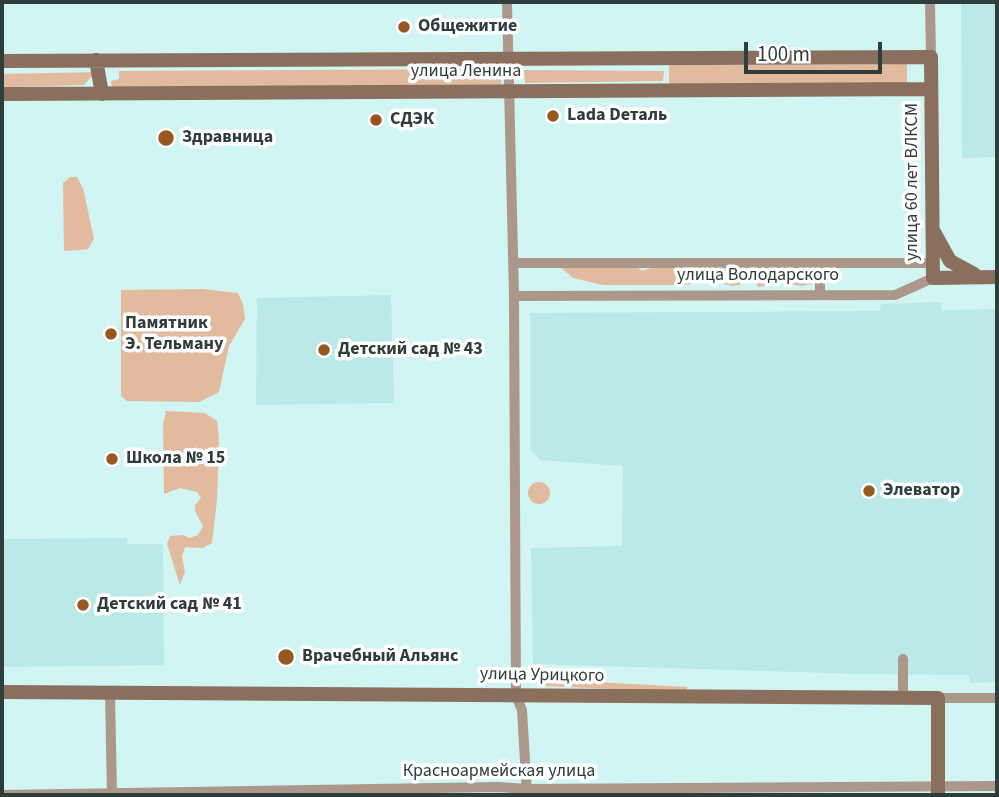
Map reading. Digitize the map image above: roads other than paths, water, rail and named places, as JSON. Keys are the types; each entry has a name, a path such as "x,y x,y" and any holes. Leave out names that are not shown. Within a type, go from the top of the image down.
{"street":[{"path":"507,2 514,263 516,696 522,710 527,792"},
{"name":"улица 60 лет ВЛКСМ","path":"930,2 933,270"},
{"name":"улица Ленина","path":"2,61 931,57"},
{"path":"96,60 102,94"},
{"name":"улица Ленина","path":"2,94 931,89"},
{"path":"933,228 950,261 981,277"},
{"name":"улица Володарского","path":"514,263 820,263 933,270 981,277 997,276"},
{"path":"820,263 820,295"},
{"name":"улица Володарского","path":"514,296 895,295 933,270"},
{"path":"903,659 903,698"},
{"name":"улица Урицкого","path":"2,692 997,698"},
{"path":"110,693 112,795"},
{"path":"937,790 938,698"},
{"name":"Красноармейская улица","path":"2,795 498,787 527,792 937,790 997,786"}],"place":[{"name":"Общежитие","path":"404,27"},
{"name":"Lada Dеталь","path":"553,116"},
{"name":"СДЭК","path":"376,120"},
{"name":"Здравница","path":"166,138"},
{"name":"Памятник Э. Тельману","path":"111,334"},
{"name":"Детский сад № 43","path":"324,350"},
{"name":"Школа № 15","path":"112,459"},
{"name":"Элеватор","path":"869,491"},
{"name":"Детский сад № 41","path":"83,605"},
{"name":"Врачебный Альянс","path":"286,657"}]}
